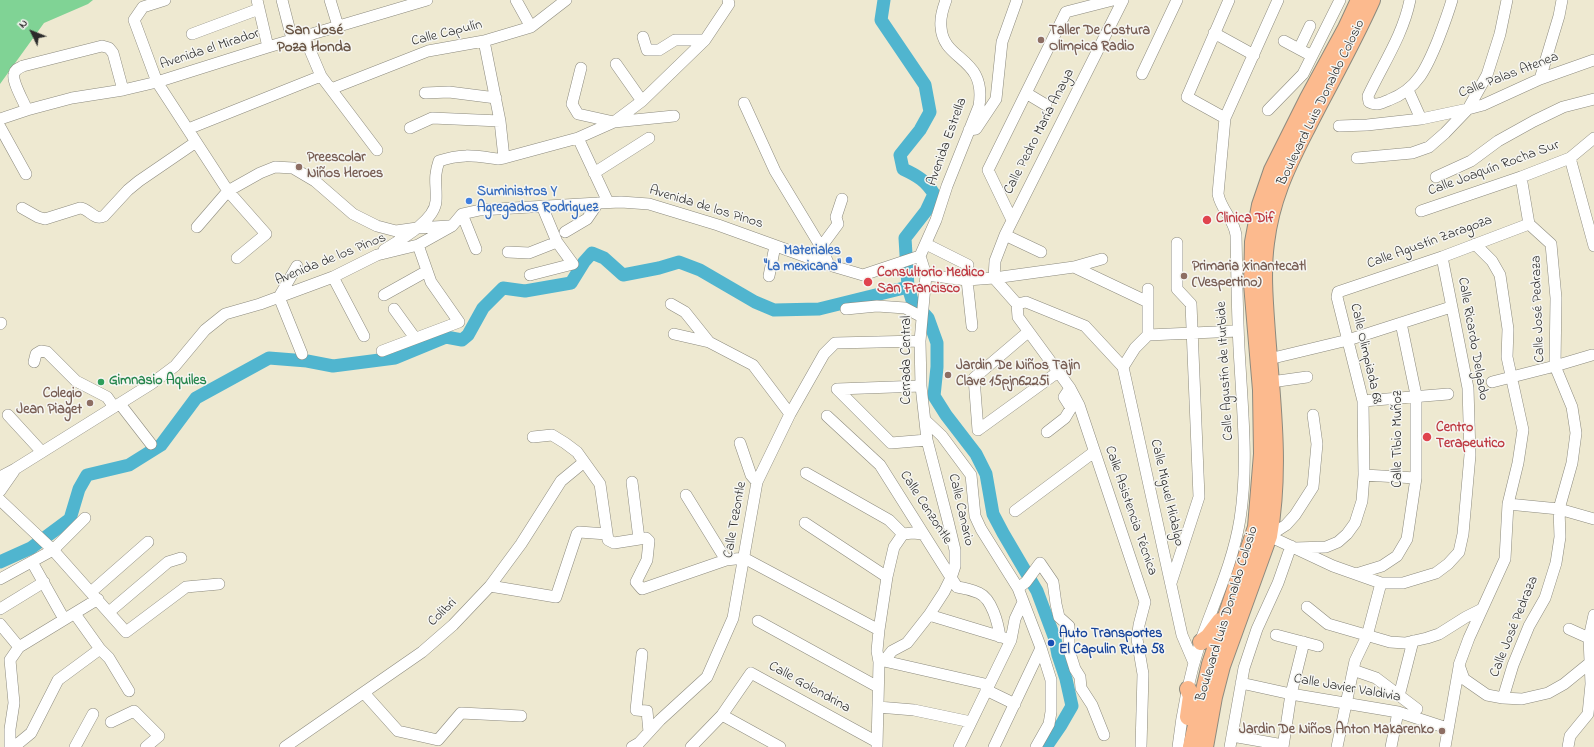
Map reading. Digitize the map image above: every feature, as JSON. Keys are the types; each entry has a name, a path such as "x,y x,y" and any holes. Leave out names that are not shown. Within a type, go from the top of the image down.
{"highway":[{"name":"Boulevard Luis Donaldo Colosio","path":"1191,747 1210,664 1256,526 1262,461 1261,390 1245,304 1252,284 1254,242 1260,205 1272,170 1359,0"},
{"name":"Boulevard Luis Donaldo Colosio","path":"1205,747 1214,697 1222,666 1269,536 1271,523 1276,452 1264,285 1265,243 1272,209 1283,176 1319,103 1357,34 1372,0"},
{"path":"1201,642 1215,629 1232,600"},
{"path":"1184,747 1191,696 1188,689"}],"street":[{"path":"165,0 143,7 134,20 158,82 228,191 266,234 237,258"},
{"path":"282,0 292,39"},
{"path":"330,0 338,26"},
{"name":"Avenida el Mirador","path":"0,120 27,110 72,98 122,90 158,82 292,39 428,0"},
{"path":"516,0 531,26"},
{"name":"Calle Capulín","path":"331,89 428,51 484,41 531,26 566,0"},
{"name":"Avenida Estrella","path":"920,256 979,106 981,95 979,80 972,68 946,45 942,36 940,26 946,0"},
{"path":"969,130 976,129 996,99 1002,42 1017,0"},
{"path":"1012,220 988,170 1066,12 1113,0"},
{"name":"Calle Pedro María Anaya","path":"994,278 995,261 1005,235 1123,0"},
{"path":"1142,74 1177,0"},
{"path":"1225,118 1187,97 1229,0"},
{"name":"Calle Agustín de Iturbide","path":"1178,747 1194,664 1229,566 1240,520 1245,466 1238,331 1245,304 1235,229 1219,203 1218,194 1225,118 1278,0"},
{"path":"1268,110 1303,74 1340,0"},
{"path":"1410,0 1407,14 1390,56 1368,96 1369,102 1379,104 1394,99 1408,90 1417,81 1427,67 1452,0"},
{"path":"1357,158 1412,153 1429,147 1468,109 1487,75 1500,34 1507,0"},
{"path":"1540,79 1559,16 1562,0"},
{"path":"377,255 417,228 434,211 436,200 435,172 439,161 450,157 465,155 498,159 504,158 578,138 614,122 642,101 705,40 729,2"},
{"path":"192,34 258,5 268,47"},
{"path":"1299,49 1310,26"},
{"path":"1214,33 1254,55"},
{"path":"304,36 321,76 377,150"},
{"path":"643,37 647,50 659,50 675,40 705,40"},
{"path":"484,41 500,121 504,158"},
{"path":"1284,41 1312,56"},
{"path":"27,110 14,79 16,69 21,66 102,46 109,48 113,52 122,90"},
{"name":"Calle Palas Atenea","path":"1339,126 1367,125 1421,119 1468,109 1483,105 1540,79 1594,60"},
{"path":"616,64 642,101"},
{"path":"581,68 572,104 578,114 614,122 674,116"},
{"path":"188,129 321,76"},
{"path":"1408,90 1421,119"},
{"path":"424,93 449,92 496,98"},
{"path":"1026,93 1046,105"},
{"path":"1436,177 1471,161 1498,141 1534,121 1563,107 1594,99"},
{"path":"744,103 775,171 821,247 829,265"},
{"path":"410,128 432,118 500,121"},
{"path":"0,127 26,174"},
{"path":"564,232 588,219 603,202 594,172 578,138"},
{"path":"594,172 649,138"},
{"name":"Calle Joaquín Rocha Sur","path":"1421,211 1521,177 1570,158 1594,138"},
{"path":"22,208 38,218 45,219 80,208 84,208 96,218 100,218 104,216 128,190 139,181 196,142"},
{"path":"1570,158 1594,246"},
{"path":"197,226 228,191 260,173 275,167 293,168 315,181 353,214 377,226 396,231 452,226"},
{"path":"1521,177 1529,224"},
{"path":"821,247 838,224 836,217 842,199"},
{"name":"Avenida de los Pinos","path":"0,477 151,384 175,366 205,330 225,314 260,304 333,277 377,255 418,245 452,226 462,214 480,210 603,202 649,204 718,225 829,265 863,275 920,256"},
{"path":"530,275 573,264 557,242 542,206"},
{"path":"462,214 476,249"},
{"name":"Calle Agustín Zaragoza","path":"1341,290 1442,257 1529,224"},
{"name":"Calle José Pedraza","path":"1503,698 1513,665 1529,626 1545,598 1556,563 1560,537 1560,509 1572,462 1576,433 1572,407 1555,366 1556,298 1551,244 1529,224"},
{"path":"1005,235 1041,252"},
{"path":"508,252 529,253 557,242"},
{"path":"1171,583 1199,497 1191,304 1177,289 1177,243"},
{"path":"926,244 968,266"},
{"path":"1445,747 1447,728 1459,665 1468,638 1506,558 1508,504 1518,464 1523,430 1507,357 1508,329 1500,275 1492,261 1475,244"},
{"path":"382,351 459,322 431,282 418,245"},
{"path":"769,276 775,246"},
{"name":"Cerrada Central","path":"920,256 926,275 920,341 921,386 925,420 950,445 971,475 975,516 981,529 1022,585 1023,602 1042,648 1051,680 1051,712 1049,724 1036,747"},
{"name":"Calle Ricardo Delgado","path":"1269,536 1333,566 1381,583 1403,583 1436,573 1448,564 1459,552 1463,534 1470,455 1468,388 1442,257"},
{"path":"926,275 967,280 994,278 1074,267 1102,259"},
{"path":"297,266 279,297 302,354"},
{"path":"1074,267 1148,302"},
{"path":"384,295 427,271"},
{"path":"333,277 364,336"},
{"path":"994,278 1017,304 1026,302 1085,326 1123,368 1135,348 1148,335 1238,331"},
{"path":"967,280 972,326"},
{"path":"1148,289 1148,335"},
{"name":"Calle Olimpiada 68","path":"1293,547 1326,547 1338,542 1347,534 1355,523 1362,501 1364,475 1363,401 1337,297 1338,292 1341,290"},
{"path":"672,304 685,312 708,342"},
{"name":"Calle Asistencia Técnica","path":"1017,304 1018,317 1070,388 1079,405 1145,602 1137,639 1144,674 1141,747"},
{"path":"846,309 878,306 906,308 922,316"},
{"path":"1269,359 1348,340 1451,307"},
{"path":"394,309 415,338"},
{"name":"Calle Tibio Muñoz","path":"1356,574 1382,566 1397,556 1407,539 1416,478 1416,395 1401,323"},
{"path":"1028,332 974,378 978,430 1058,372"},
{"path":"674,334 708,342 753,365 790,414"},
{"name":"Calle Tezontle","path":"632,747 639,743 707,677 733,618 757,482 790,414 824,354 835,343 920,341"},
{"path":"34,362 36,354 41,350 47,352 76,381 107,397 117,405 150,444"},
{"path":"1492,382 1592,355"},
{"name":"Calle Miguel Hidalgo","path":"1123,368 1182,635 1194,664"},
{"path":"1271,382 1307,377"},
{"path":"921,386 837,389 891,443 927,440"},
{"path":"1046,432 1065,418 1071,408 1064,397 1070,388"},
{"path":"1363,401 1416,395 1448,394"},
{"path":"8,415 42,452"},
{"path":"1269,536 1286,525 1295,515 1313,487 1317,444 1313,415"},
{"name":"Calle Cenzontle","path":"827,416 880,465 957,587 979,593 986,597 999,628 1000,637"},
{"name":"Calle Canario","path":"882,662 892,651 907,643 929,615 944,592 955,566 955,550 927,440 925,420"},
{"path":"533,437 552,436 577,452 600,484 608,540 614,543 646,538 649,541 648,560 636,582 642,589 726,560 744,558 879,630"},
{"path":"740,443 751,475 757,482"},
{"path":"1015,512 1094,452"},
{"name":"Colibri","path":"285,747 422,652 453,625 490,586 522,544 561,482 584,462"},
{"path":"0,491 15,469"},
{"path":"806,473 889,520 903,534"},
{"path":"1364,475 1416,478"},
{"path":"632,482 639,539"},
{"path":"686,496 726,560"},
{"path":"0,500 54,551 126,632 186,587 219,584"},
{"path":"1508,504 1560,509 1594,519"},
{"path":"0,579 54,551 85,518"},
{"path":"805,523 887,578"},
{"path":"490,586 556,597 576,534 579,532 607,534"},
{"path":"877,744 878,688 882,662 878,651 879,630 887,578 894,547 903,534 924,534"},
{"path":"10,747 10,729 14,704 10,660 19,647 64,619 75,614 148,542"},
{"path":"1293,547 1257,629 1241,683 1231,742 1283,746 1291,694 1304,642"},
{"path":"109,612 168,562 181,558"},
{"path":"32,562 64,619"},
{"path":"1022,585 1039,563 1052,582 1060,617 1069,626 1070,650 1075,668 1080,677 1081,688 1092,705 1104,735"},
{"path":"0,609 44,582"},
{"path":"1337,747 1354,661 1367,636 1381,583"},
{"path":"960,747 1011,640 1015,619 1023,602"},
{"path":"1307,607 1328,624 1390,642 1405,643 1439,634 1482,609"},
{"path":"75,614 100,649 109,658 129,691"},
{"path":"929,615 1011,640"},
{"path":"1568,747 1570,736 1588,714 1592,662 1589,638 1594,615"},
{"path":"758,621 878,688"},
{"path":"0,624 19,647"},
{"path":"1569,629 1589,638"},
{"path":"1276,635 1318,646"},
{"path":"1399,696 1413,641"},
{"path":"994,747 1042,648"},
{"path":"14,747 31,733 58,680 100,649"},
{"path":"642,654 636,710 647,711 649,732"},
{"path":"882,662 987,688 1015,704"},
{"path":"1459,665 1464,679 1474,688 1487,695 1522,699 1548,693 1564,684 1592,662"},
{"path":"1353,670 1376,678 1417,709"},
{"name":"Calle Golondrina","path":"722,715 751,673 877,744"},
{"name":"Calle Javier Valdivia","path":"1241,683 1291,694 1398,712 1447,728"},
{"path":"364,693 398,731 438,740 461,713 521,716"},
{"path":"878,707 914,710 971,722"},
{"path":"111,722 134,711 159,736 146,747"},
{"path":"1391,747 1398,712"},
{"path":"75,747 92,714"},
{"path":"690,747 722,715 780,747"}],"green space":[{"path":"0,0 93,0 88,4 44,23 0,84"}],"waterway":[{"path":"884,0 881,20 925,85 930,112 920,130 900,155 903,169 921,179 934,194 926,211 905,238 908,287 912,300 928,318 937,343 937,367 934,396 946,415 976,454 986,474 993,514 1037,591 1055,639 1072,706 1046,747"},
{"path":"0,562 31,548 70,519 79,489 87,475 129,465 161,445 196,398 269,358 307,361 333,366 395,358 446,337 462,340 468,335 483,308 503,288 525,291 571,283 584,262 592,253 604,258 623,275 659,268 679,262 700,270 755,302 774,310 819,309 908,287"}],"place":[{"name":"Taller De Costura Olimpica Radio","path":"1041,40"},
{"name":"Preescolar Niños Heroes","path":"299,167"},
{"name":"Suministros Y Agregados Rodriguez","path":"469,201"},
{"name":"Clinica Dif","path":"1207,220"},
{"name":"Materiales \"La mexicana\"","path":"849,260"},
{"name":"Primaria Xinantecatl (Vespertino)","path":"1184,276"},
{"name":"Consultorio Medico San Francisco","path":"868,282"},
{"name":"Jardin De Niños Tajin Clave 15pjn6225i","path":"948,375"},
{"name":"Gimnasio Aquiles","path":"101,382"},
{"name":"Colegio Jean Piaget","path":"90,403"},
{"name":"Centro Terapeutico","path":"1427,437"},
{"name":"Auto Transportes El Capulin Ruta 58","path":"1051,643"},
{"name":"Jardin De Niños Anton Makarenko","path":"1442,731"}],"district":[{"name":"San José Poza Honda","path":"314,40"}]}
